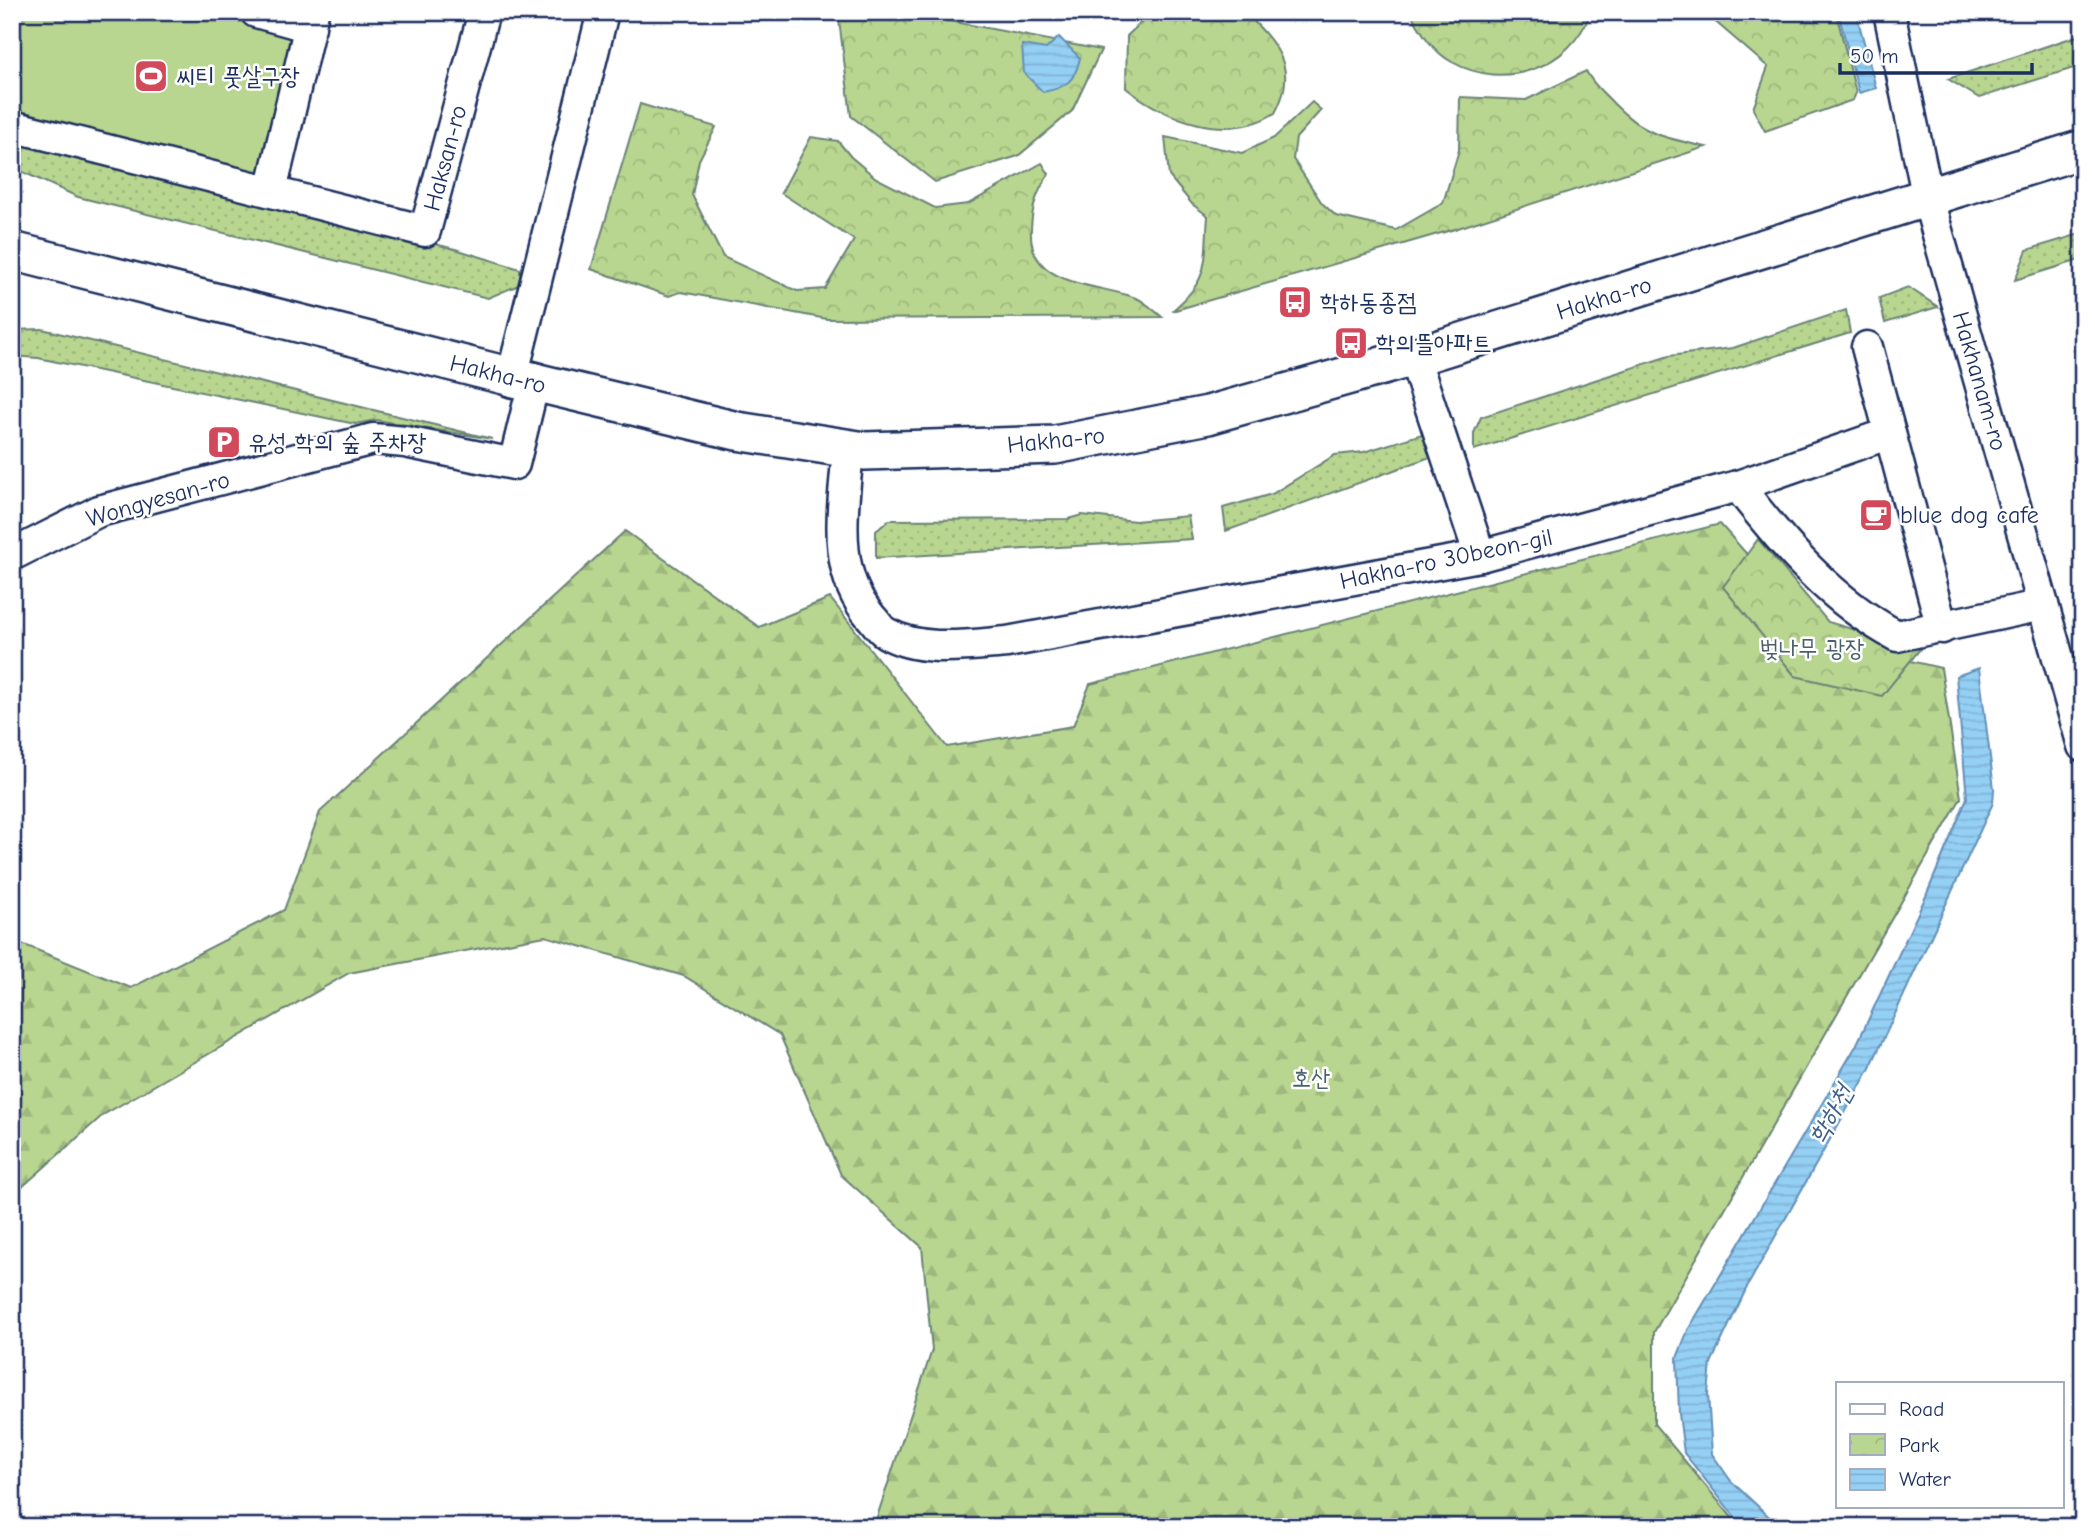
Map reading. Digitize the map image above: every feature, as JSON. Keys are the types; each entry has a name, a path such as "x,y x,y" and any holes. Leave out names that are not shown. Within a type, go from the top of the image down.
{"street":[{"path":"256,12 312,20 271,191"},
{"name":"Haksan-ro","path":"12,126 425,231 484,12"},
{"path":"523,379 603,12"},
{"name":"Hakhanam-ro","path":"1890,12 1928,199 2043,605 2074,681 2083,746"},
{"name":"Hakha-ro","path":"12,251 737,430 865,451 1055,445 1208,415 1414,357 2083,149"},
{"path":"1867,347 1942,628"},
{"path":"1414,357 1480,556"},
{"name":"Wongyesan-ro","path":"12,555 99,511 373,439 405,442 514,464 523,379"},
{"name":"Hakha-ro 30beon-gil","path":"848,448 842,537 849,584 884,632 911,641 948,646 1007,642 1480,556 1738,486 1890,433"},
{"path":"1738,486 1798,559 1870,622 1896,636 2043,605"}],"green space":[{"name":"씨티 풋살구장","path":"12,12 220,12 292,31 298,41 268,164 254,176 12,111"},
{"path":"838,12 903,12 1101,50 1072,111 1018,156 935,182 851,116"},
{"path":"1152,12 1245,12 1275,46 1285,70 1282,97 1275,113 1256,122 1237,126 1198,124 1160,110 1126,88 1127,36"},
{"path":"1410,12 1591,12 1581,32 1568,48 1552,61 1513,74 1493,74 1472,71 1445,57 1428,40"},
{"path":"1704,12 1836,12 1856,93 1853,100 1765,131 1753,109 1768,67"},
{"path":"2083,34 2083,65 1979,98 1948,79"},
{"path":"1586,71 1599,89 1636,123 1656,134 1706,147 1455,229 1172,311 1194,289 1203,269 1208,216 1192,204 1169,176 1165,137 1242,153 1274,138 1312,102 1321,110 1296,138 1293,159 1322,203 1336,216 1396,230 1443,203 1459,150 1460,97 1526,100"},
{"path":"640,104 716,127 699,160 692,195 723,257 797,291 825,289 854,240 781,193 811,137 838,141 851,157 876,178 935,208 968,204 1042,163 1049,174 1036,200 1031,229 1033,248 1040,263 1052,273 1068,280 1139,299 1162,317 827,319 681,292 669,296 591,269"},
{"path":"12,140 455,249 520,269 521,284 488,298 78,197 12,167"},
{"path":"2083,233 2083,259 2015,280 2027,250"},
{"path":"1908,287 1938,307 1885,323 1879,298"},
{"path":"1846,310 1850,333 1474,450 1474,433 1481,417 1669,356 1733,348"},
{"path":"42,329 492,439 376,420 355,424 38,358 12,356 12,330"},
{"path":"1422,434 1431,439 1436,455 1226,531 1223,508 1272,494 1335,455 1364,452"},
{"path":"1082,515 1135,521 1188,516 1192,539 876,558 876,531 889,520 1068,519"},
{"name":"호산","path":"1720,524 1824,641 1941,668 1961,798 1654,1332 1654,1424 1740,1527 869,1527 876,1520 932,1350 922,1247 841,1175 780,1035 684,976 545,936 349,973 103,1115 12,1196 12,940 131,988 284,910 320,812 625,531 759,627 830,598 947,747 1073,726 1090,684"},
{"name":"벚나무 광장","path":"1758,539 1828,622 1920,649 1882,696 1795,676 1723,587"}],"water":[{"path":"1838,12 1856,12 1876,88 1859,93"},
{"path":"1059,37 1080,58 1078,66 1072,78 1063,86 1043,92 1024,73 1022,45 1046,49"},
{"name":"학하천","path":"1979,668 1994,789 1993,803 1869,1070 1748,1285 1711,1363 1708,1394 1712,1454 1731,1481 1780,1527 1743,1527 1684,1453 1679,1414 1677,1358 1688,1330 1856,1046 1926,896 1967,798 1956,676"}],"place":[{"name":"씨티 풋살구장","path":"151,76"},
{"name":"학하동종점","path":"1295,302"},
{"name":"학의뜰아파트","path":"1351,343"},
{"name":"유성 학의 숲 주차장","path":"224,442"},
{"name":"blue dog cafe","path":"1876,515"}]}
